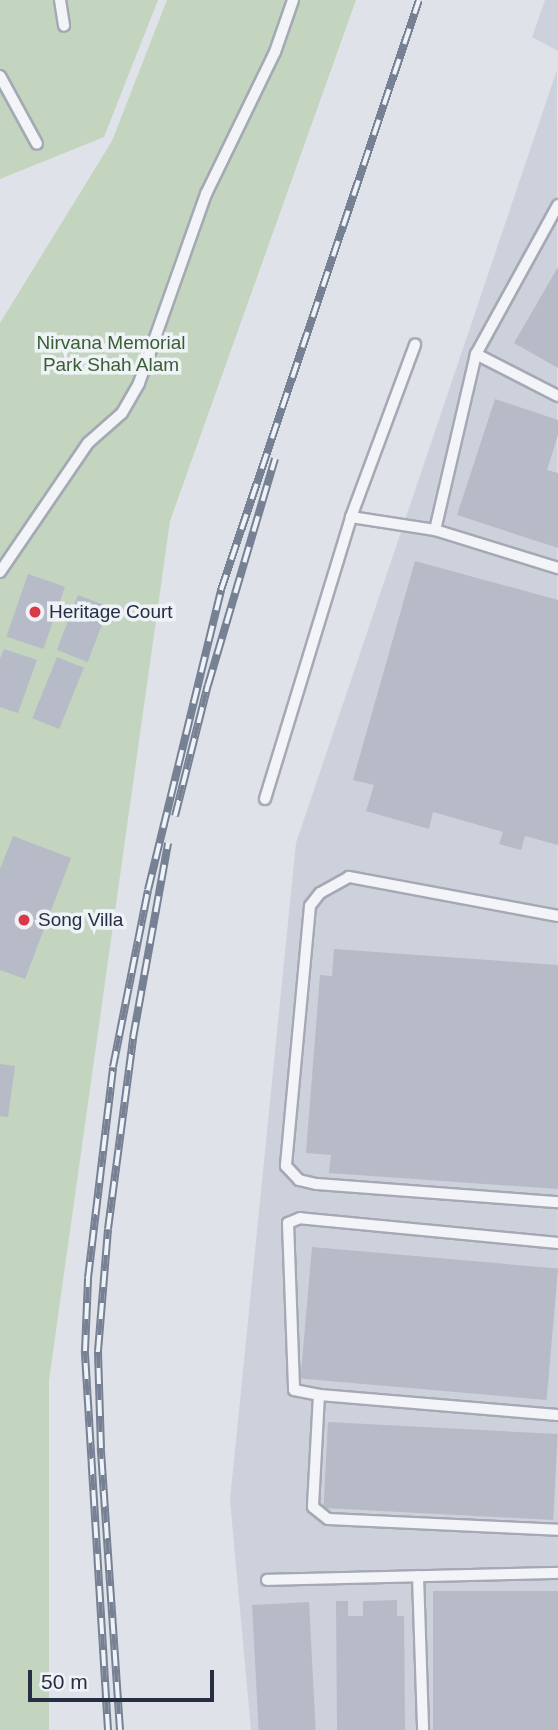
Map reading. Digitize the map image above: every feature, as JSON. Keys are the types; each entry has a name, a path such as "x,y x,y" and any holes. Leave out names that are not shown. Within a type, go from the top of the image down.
{"lane":[{"path":"60,0 64,26"},
{"path":"0,572 88,443 122,413 139,383 206,194 275,52 293,0"},
{"path":"0,76 37,144"},
{"path":"435,530 476,354 558,205"},
{"path":"265,799 351,517 415,345"},
{"path":"476,354 558,396"},
{"path":"351,517 435,530 558,568"},
{"path":"558,916 349,877 320,893 310,906 286,1166 299,1181 317,1184 558,1202"},
{"path":"558,1243 300,1218 288,1223 294,1390 319,1395 558,1415"},
{"path":"319,1395 313,1507 328,1519 558,1530"},
{"path":"267,1580 558,1573"},
{"path":"418,1576 423,1730"}],"shaded area":[{"path":"545,0 558,0 558,51 532,37"},
{"path":"557,70 558,1730 251,1730 230,1500 296,843"}],"green space":[{"path":"0,0 158,0 104,137 0,179"},
{"name":"Nirvana Memorial Park Shah Alam","path":"167,0 356,0 170,521 49,1380 49,1730 0,1730 0,323 112,141"}],"building":[{"path":"558,267 558,368 514,343"},
{"path":"495,399 558,420 558,435 547,470 558,473 558,548 457,515"},
{"path":"415,561 558,600 558,845 525,836 521,850 499,844 503,832 433,812 429,829 366,811 374,785 353,780"},
{"name":"Heritage Court","path":"28,574 65,587 43,649 7,636"},
{"name":"Heritage Court","path":"78,595 109,607 88,662 57,650"},
{"name":"Heritage Court","path":"4,649 37,660 18,713 0,707 0,659"},
{"name":"Heritage Court","path":"57,657 84,668 59,729 32,718"},
{"name":"Song Villa","path":"13,836 71,858 25,979 0,970 0,869"},
{"path":"334,949 558,965 558,1189 329,1173 331,1155 306,1153 320,975 332,976"},
{"path":"0,1064 15,1066 8,1117 0,1116"},
{"path":"312,1247 558,1269 547,1400 300,1378"},
{"path":"328,1422 558,1434 553,1520 323,1508"},
{"path":"433,1591 558,1591 558,1730 433,1730"},
{"path":"397,1600 397,1616 404,1616 405,1730 337,1730 336,1601 348,1601 348,1616 363,1616 363,1601"},
{"path":"309,1602 316,1730 259,1730 252,1605"}],"railway":[{"path":"108,1730 85,1351 88,1278 113,1067 148,890 221,590 419,0"},
{"path":"175,816 208,685 275,459"},
{"path":"120,1730 101,1448 98,1351 108,1229 133,1038 168,843"}],"place":[{"name":"Heritage Court","path":"35,612"},
{"name":"Song Villa","path":"24,920"}]}
